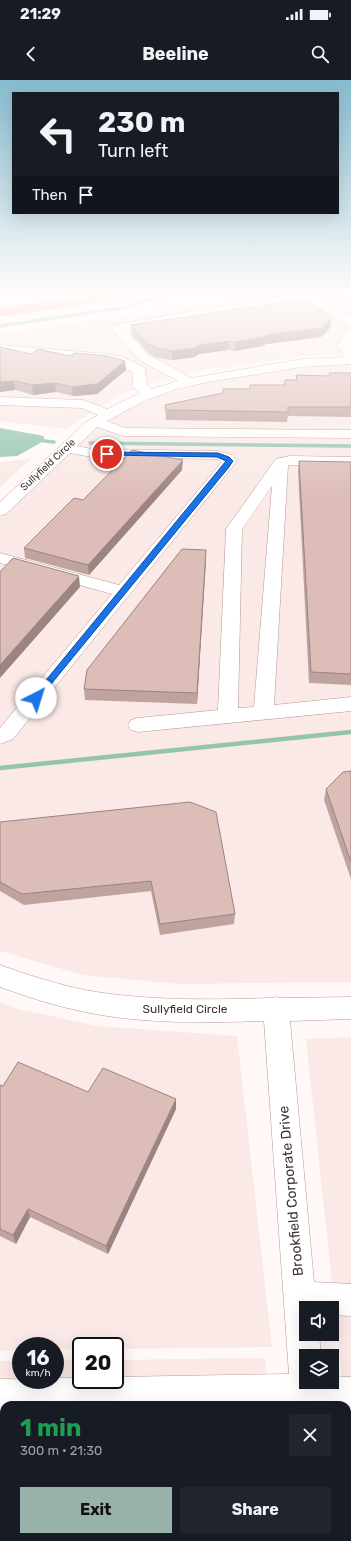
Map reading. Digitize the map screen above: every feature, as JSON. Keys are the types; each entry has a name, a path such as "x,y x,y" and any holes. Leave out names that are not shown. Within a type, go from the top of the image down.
{"street":[{"path":"112,360 120,361 140,370 140,387 151,394"},
{"path":"149,360 190,382"},
{"name":"Sullyfield Circle","path":"0,511 66,448 96,422 108,414 151,394 190,382 302,363 348,360"},
{"path":"0,401 83,404 108,414"},
{"path":"96,422 123,432 351,434"},
{"path":"0,737 6,734 230,461 227,458 218,455 92,453 66,448"},
{"path":"228,715 234,529 281,462 290,460 351,461"},
{"path":"264,713 281,462"},
{"path":"0,558 124,592"},
{"path":"138,725 351,704"},
{"name":"Sullyfield Circle","path":"0,976 38,990 69,998 132,1008 165,1011 276,1008 351,1008"},
{"name":"Brookfield Corporate Drive","path":"276,1008 304,1349"},
{"path":"300,1297 351,1300"},
{"path":"0,1396 191,1399 299,1389"},
{"path":"314,1389 351,1394"}],"shaded area":[{"path":"0,360 276,360 193,372 157,381 120,395 65,429 0,421"},
{"path":"344,364 351,365 351,982 178,984 83,975 0,951 0,518 94,430 125,410 162,395 205,383 283,370"},
{"path":"0,428 44,436 44,441 17,456 0,457"},
{"path":"31,459 0,487 0,462"},
{"path":"0,1002 18,1009 97,1026 237,1036 272,1347 124,1349 124,1337 72,1337 72,1349 64,1350 64,1337 12,1337 12,1350 0,1351"},
{"path":"351,1037 351,1401 345,1401 338,1341 339,1301 334,1301 306,1039"},
{"path":"265,1358 268,1401 0,1401 0,1361 12,1361 12,1389 64,1389 64,1360 72,1360 72,1389 124,1389 124,1360"}],"building":[{"path":"0,360 125,361 97,384 72,387 55,383 32,385 14,381 0,382"},
{"path":"329,373 351,373 351,407 288,407 288,412 166,410 165,405 223,393 223,389 250,389 250,385 285,385 285,380 297,380 296,375 330,376"},
{"path":"132,450 183,460 88,565 24,548 74,498 83,500"},
{"path":"299,461 351,462 351,674 311,672"},
{"path":"182,549 206,550 197,693 84,689 87,670"},
{"path":"13,558 79,576 0,665 0,572"},
{"path":"351,771 351,862 326,789 343,772"},
{"path":"190,802 216,812 235,914 160,924 151,881 22,894 0,882 0,822"},
{"path":"18,1062 88,1092 103,1068 176,1099 106,1246 28,1209 13,1235 0,1229 0,1085 3,1086"}],"waterway":[{"path":"44,441 54,442"},
{"path":"90,443 351,446"},
{"path":"0,768 351,732"}],"route":[{"path":"36,698 230,461 227,458 218,455 107,454"}]}
